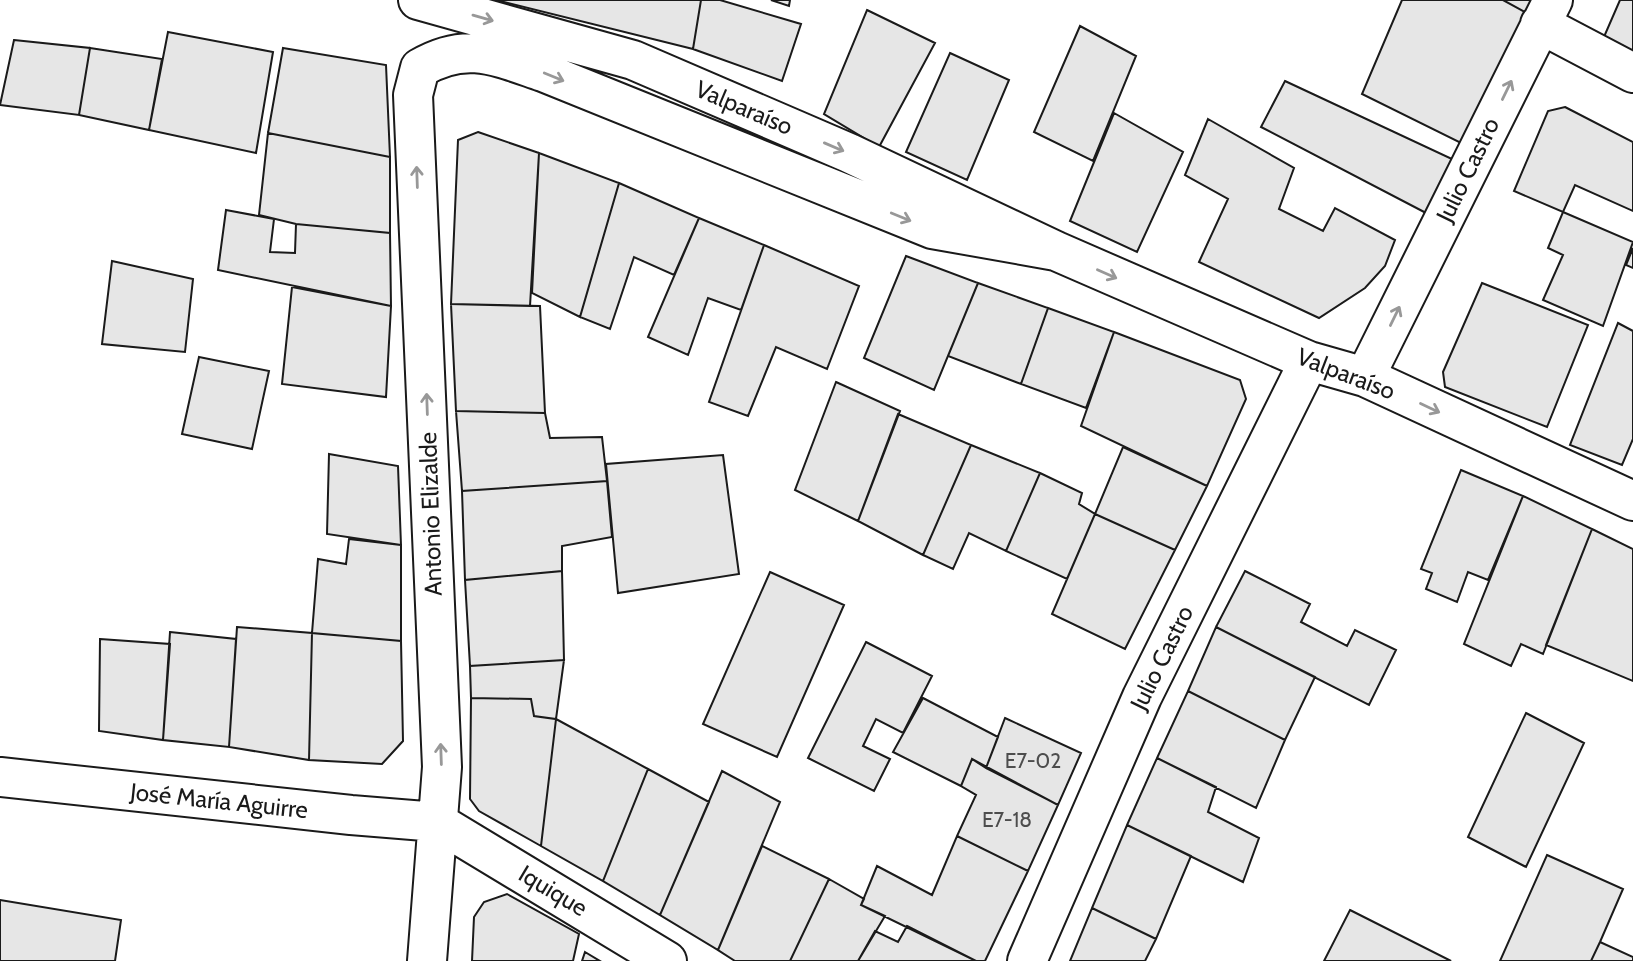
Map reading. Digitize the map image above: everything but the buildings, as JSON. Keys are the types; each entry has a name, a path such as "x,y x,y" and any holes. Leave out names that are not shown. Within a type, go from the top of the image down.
{"street":[{"name":"Valparaíso","path":"418,0 633,60 849,153 1056,251 1309,361 1364,377 1633,501"},
{"path":"1546,12 1633,73"},
{"name":"Julio Castro","path":"1364,377 1546,12"},
{"name":"Valparaíso","path":"420,68 442,55 483,52 556,78 932,229 1056,251"},
{"name":"Antonio Elizalde","path":"420,68 413,95 442,767 427,961"},
{"name":"Julio Castro","path":"1027,961 1142,697 1309,361"},
{"name":"José María Aguirre","path":"0,777 351,816 438,822"},
{"name":"Iquique","path":"438,822 667,961"}]}
